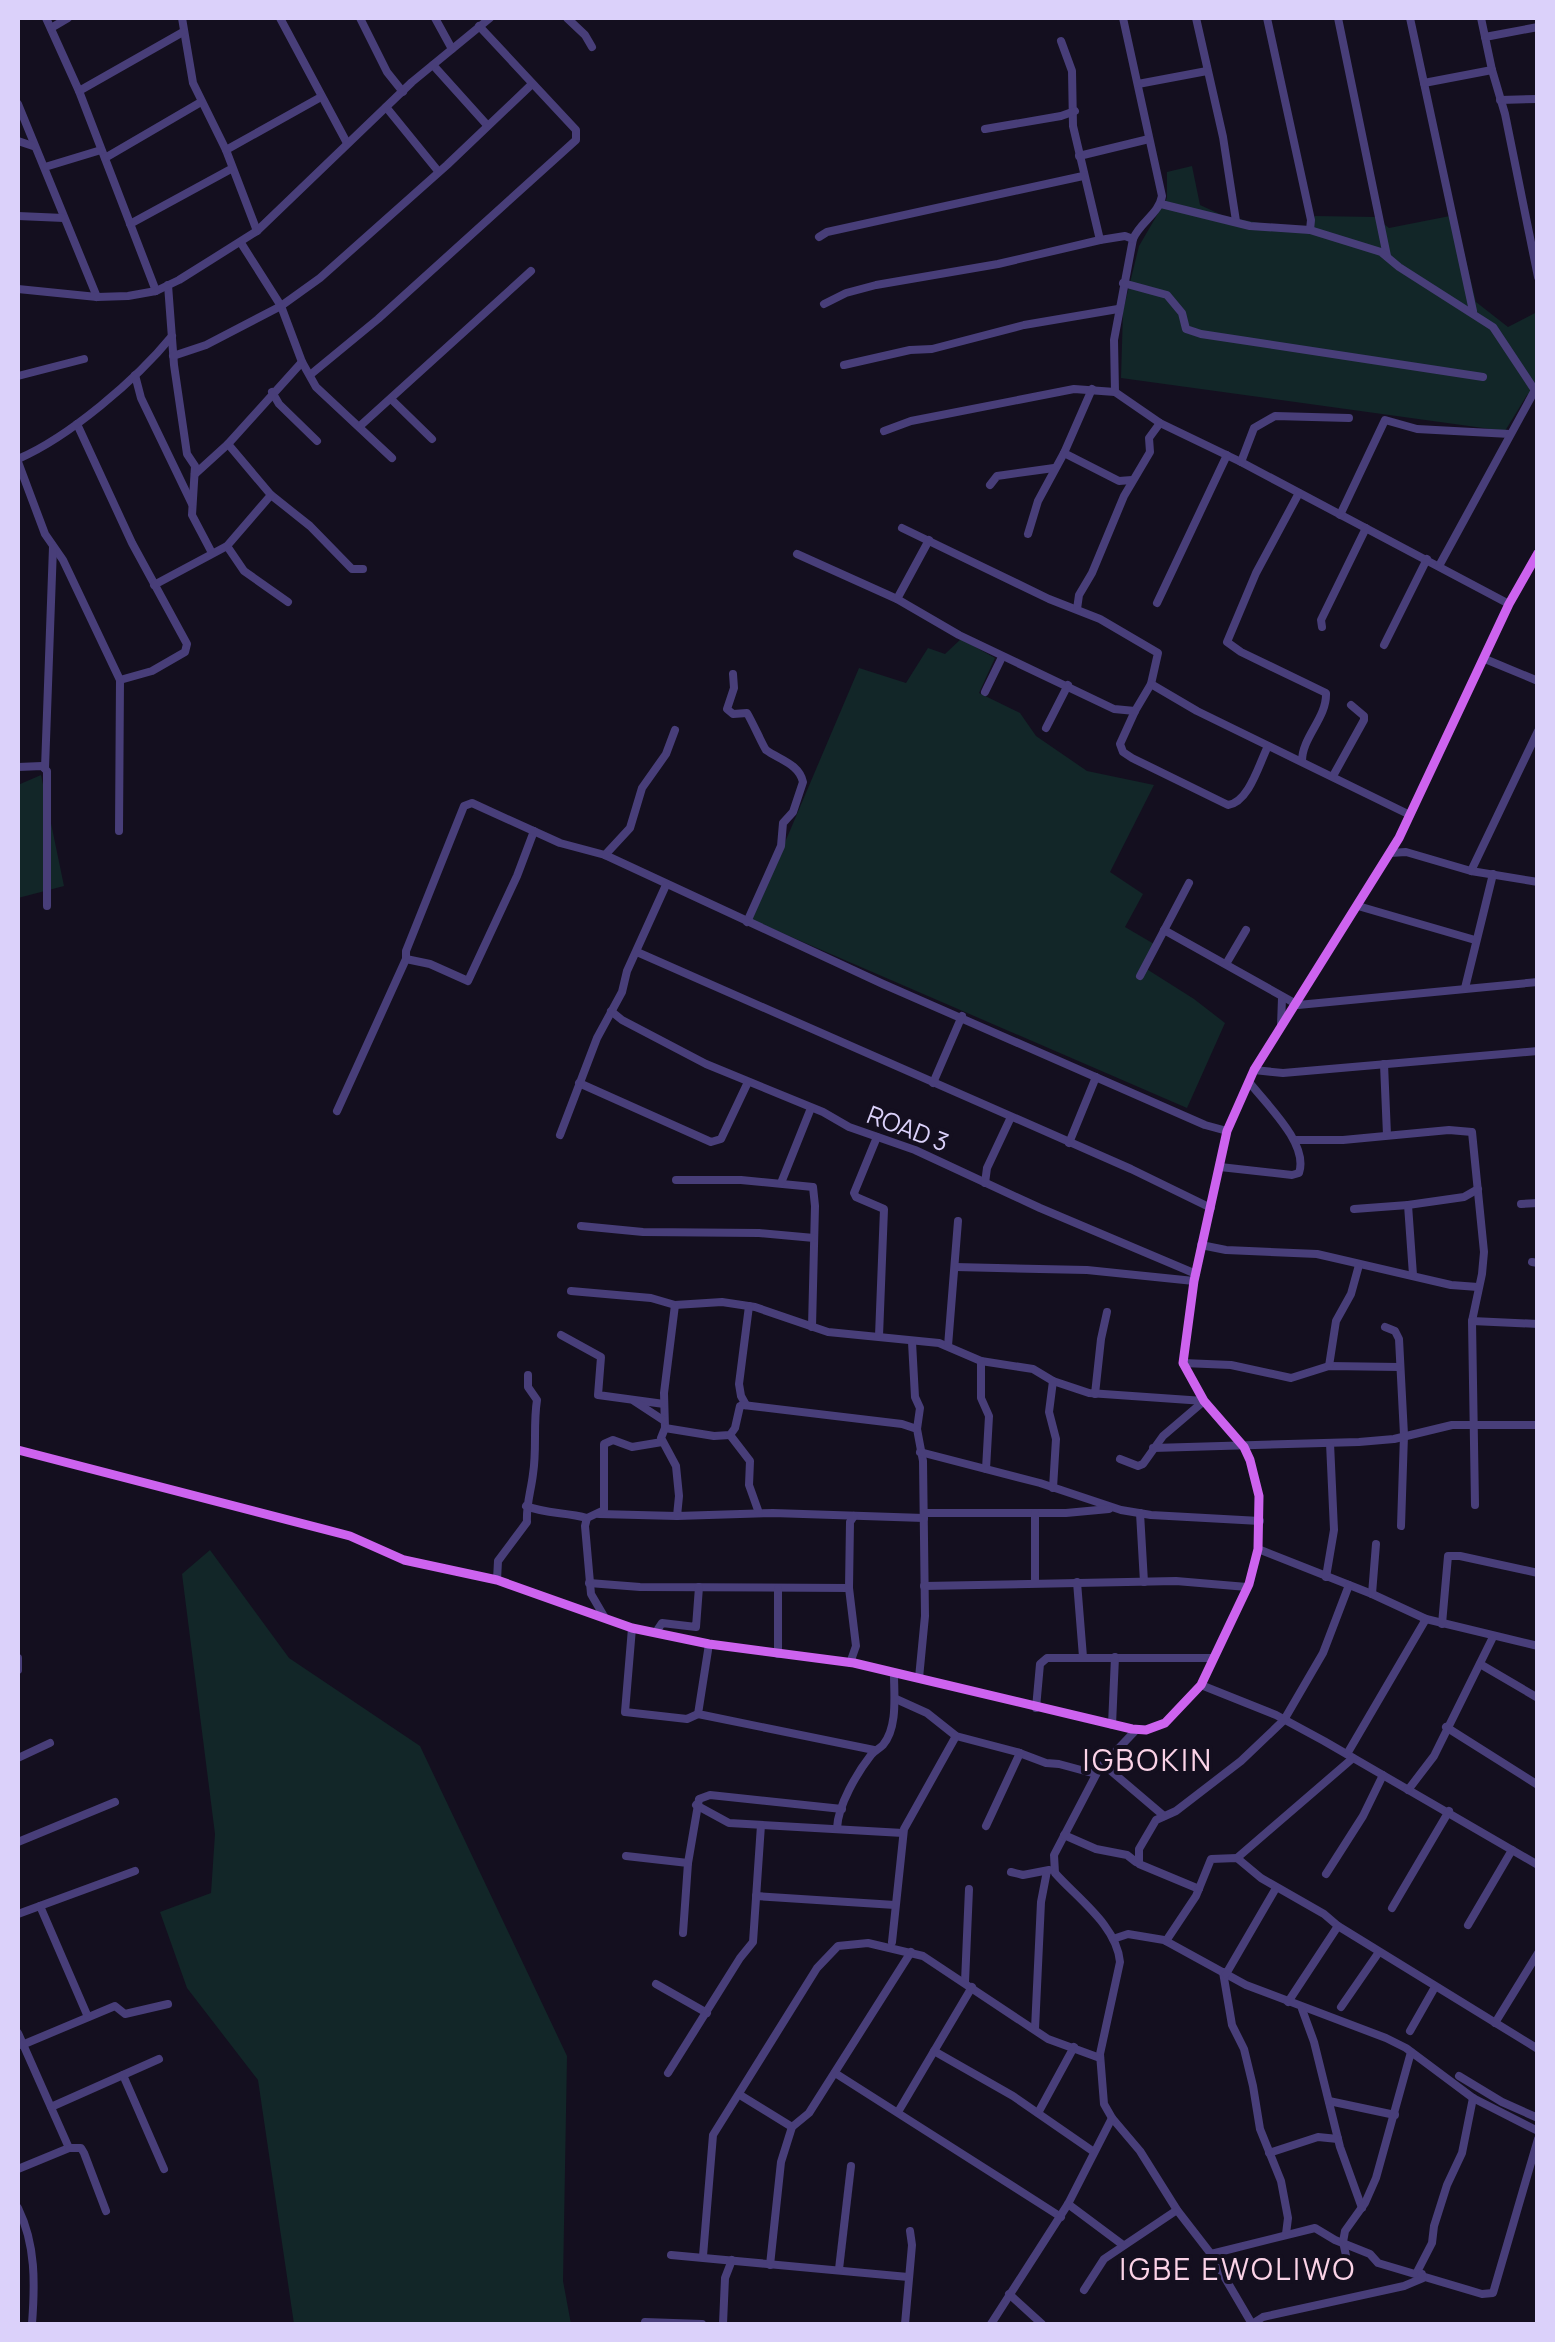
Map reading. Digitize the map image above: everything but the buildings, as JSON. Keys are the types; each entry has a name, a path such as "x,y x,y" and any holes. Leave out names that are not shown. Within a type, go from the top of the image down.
{"main road":[{"path":"18,1450 350,1536 404,1560 498,1580 632,1628 709,1644 850,1663 1136,1730 1166,1723 1201,1685 1247,1587 1258,1550 1258,1484 1244,1447 1204,1401 1183,1363 1201,1245 1228,1131 1254,1070 1399,838 1509,604 1538,553"}],"street":[{"path":"46,18 79,91 156,291"},
{"path":"51,28 68,18"},
{"path":"182,18 193,83 226,150 256,231"},
{"path":"280,18 347,143"},
{"path":"360,18 387,72 403,92"},
{"path":"436,18 452,49"},
{"path":"18,289 97,297 156,291 168,286 242,243 386,107 490,18"},
{"path":"567,18 592,46"},
{"path":"1115,392 1114,340 1133,239 1161,204 1162,196 1123,18"},
{"path":"1196,18 1223,137 1236,220"},
{"path":"1267,18 1312,220 1310,230"},
{"path":"1338,18 1386,256"},
{"path":"1410,18 1473,313"},
{"path":"1481,18 1538,278"},
{"path":"310,375 573,143 576,130 479,26"},
{"path":"1485,37 1538,27"},
{"path":"79,91 183,32"},
{"path":"1061,41 1072,71 1073,126 1100,240"},
{"path":"433,65 487,125"},
{"path":"1424,84 1492,70"},
{"path":"1138,84 1207,71"},
{"path":"173,356 206,345 281,306 320,278 531,84"},
{"path":"226,150 321,97"},
{"path":"1500,100 1538,99"},
{"path":"45,167 103,154 202,102"},
{"path":"18,104 97,297"},
{"path":"386,107 438,171"},
{"path":"985,129 1075,110"},
{"path":"1079,156 1150,139"},
{"path":"18,141 33,146"},
{"path":"130,224 232,170"},
{"path":"819,237 932,207 962,204 1083,176"},
{"path":"1161,204 1269,229 1310,230 1374,249 1500,334 1536,392 1439,566"},
{"path":"18,216 64,218"},
{"path":"824,304 876,285 981,267 1100,240 1125,236 1133,239"},
{"path":"242,243 281,306 302,362 318,389 392,458"},
{"path":"360,426 531,270"},
{"path":"1123,283 1167,295 1182,313 1186,330 1201,334 1484,377"},
{"path":"168,286 187,454 196,474 192,515 212,553"},
{"path":"844,366 1024,325 1118,309"},
{"path":"119,831 120,680 63,560 43,530 18,460 44,448 77,424 135,375 172,336"},
{"path":"18,376 84,359"},
{"path":"196,474 302,362"},
{"path":"135,375 171,464 192,504"},
{"path":"884,431 911,421 1074,389 1115,392 1160,423 1509,604"},
{"path":"1028,534 1038,500 1092,389"},
{"path":"272,392 278,404 317,441"},
{"path":"391,399 432,440"},
{"path":"1241,462 1254,428 1275,416 1349,418"},
{"path":"1340,515 1385,420 1417,429 1510,434"},
{"path":"1077,609 1079,595 1150,452 1150,438 1160,423"},
{"path":"77,424 187,648 152,671 120,680"},
{"path":"228,444 271,494 352,568 363,568"},
{"path":"1064,453 1120,481 1135,479"},
{"path":"171,464 187,454"},
{"path":"1157,603 1227,455"},
{"path":"990,484 997,476 1054,468"},
{"path":"1299,493 1256,574 1227,642 1326,693 1326,704 1302,750 1302,761"},
{"path":"154,586 227,546 271,494"},
{"path":"902,528 1077,609 1158,653 1151,684 1120,744 1123,752 1228,805 1242,798 1268,746"},
{"path":"1322,627 1321,620 1366,528"},
{"path":"897,600 930,540"},
{"path":"227,546 244,571 288,602"},
{"path":"46,906 45,768 53,547"},
{"path":"797,554 897,600 1002,657 1118,710 1135,710"},
{"path":"1384,644 1427,559"},
{"path":"984,692 1002,657"},
{"path":"1486,659 1538,681"},
{"path":"732,674 734,688 726,709 733,714 747,713 765,749 796,768 803,782 748,922"},
{"path":"1151,684 1410,815"},
{"path":"1046,728 1068,686"},
{"path":"1333,776 1364,720 1351,705"},
{"path":"605,855 630,828 642,788 666,754 675,730"},
{"path":"1471,871 1538,731"},
{"path":"18,767 45,768"},
{"path":"337,1111 406,960 406,951 464,806 472,804 574,848 605,855 662,886 1228,1131"},
{"path":"406,960 430,964 468,982 518,876 534,831"},
{"path":"1399,838 1406,852"},
{"path":"1390,852 1406,852 1471,871 1538,882"},
{"path":"1465,988 1493,874"},
{"path":"1140,976 1189,883"},
{"path":"560,1135 662,886"},
{"path":"1358,906 1475,940"},
{"path":"1164,930 1298,1004 1536,982 1538,970"},
{"path":"1226,964 1246,930"},
{"path":"637,952 1070,1142 1210,1208"},
{"path":"1308,987 1316,1002"},
{"path":"1281,1031 1282,998"},
{"name":"ROAD 3","path":"611,1011 698,1060 1195,1277"},
{"path":"934,1083 962,1016"},
{"path":"1254,1070 1283,1074 1538,1051"},
{"path":"1384,1064 1387,1136"},
{"path":"1070,1142 1096,1077"},
{"path":"579,1083 712,1142 721,1139 748,1082"},
{"path":"1220,1168 1270,1174 1299,1173 1302,1166 1295,1140 1249,1082"},
{"path":"780,1183 811,1108"},
{"path":"985,1183 987,1168 1011,1117"},
{"path":"1295,1140 1470,1131 1484,1252 1472,1321 1475,1506"},
{"path":"877,1137 854,1193 884,1208 878,1336"},
{"path":"973,1177 987,1168"},
{"path":"676,1180 780,1183 813,1188 812,1327"},
{"path":"1354,1209 1464,1198 1478,1189"},
{"path":"1521,1204 1538,1202"},
{"path":"1408,1205 1413,1275"},
{"path":"948,1346 958,1221"},
{"path":"580,1226 655,1233 759,1233 814,1238"},
{"path":"1201,1245 1226,1250 1312,1253 1451,1285 1478,1287"},
{"path":"1329,1366 1336,1321 1351,1294 1358,1265"},
{"path":"956,1267 1195,1277"},
{"path":"570,1291 651,1298 675,1304 722,1302 749,1306 835,1333 948,1346 981,1362 1024,1366 1053,1381 1095,1394 1204,1401"},
{"path":"675,1304 662,1442 676,1466 677,1516"},
{"path":"746,1406 739,1384 749,1306"},
{"path":"1095,1394 1108,1312"},
{"path":"1472,1321 1538,1324"},
{"path":"1385,1328 1398,1335 1404,1435 1402,1526"},
{"path":"561,1335 602,1357 598,1395 664,1404"},
{"path":"912,1342 915,1396 920,1408 917,1430 924,1515 919,1678"},
{"path":"981,1362 981,1398 990,1416 986,1469"},
{"path":"1183,1363 1231,1365 1292,1378 1329,1366 1399,1367"},
{"path":"498,1580 498,1561 526,1524 534,1473 533,1420 537,1400 528,1387 528,1375"},
{"path":"1053,1381 1049,1414 1056,1439 1053,1488"},
{"path":"537,1400 548,1400"},
{"path":"634,1401 664,1424 714,1436 730,1435 736,1428 740,1406 902,1424 917,1430"},
{"path":"1120,1459 1138,1466 1204,1401"},
{"path":"1153,1448 1394,1440 1472,1424 1538,1425"},
{"path":"730,1435 750,1462 749,1485 759,1513"},
{"path":"526,1506 542,1513 588,1518 599,1514 606,1500 605,1443 613,1440 632,1448 662,1442"},
{"path":"1326,1577 1334,1530 1330,1443"},
{"path":"920,1452 1140,1514 1260,1520"},
{"path":"599,1514 759,1513 850,1518 1114,1508"},
{"path":"1034,1583 1035,1513"},
{"path":"1140,1514 1144,1582"},
{"path":"588,1518 585,1541 592,1586 606,1619"},
{"path":"850,1518 849,1588 856,1641 850,1663"},
{"path":"1372,1594 1376,1544"},
{"path":"1258,1550 1426,1619 1538,1646"},
{"path":"1442,1624 1446,1568 1451,1555 1538,1573"},
{"path":"1078,1582 1082,1656"},
{"path":"924,1586 1144,1582 1247,1587"},
{"path":"592,1586 849,1588"},
{"path":"1136,1862 1156,1820 1176,1811 1241,1761 1284,1720 1323,1653 1348,1586"},
{"path":"656,1632 662,1622 696,1627 699,1587"},
{"path":"778,1589 778,1654"},
{"path":"1237,1858 1350,1756 1426,1619"},
{"path":"632,1628 625,1712 687,1719 698,1714 874,1750"},
{"path":"1408,1790 1434,1756 1493,1637"},
{"path":"698,1714 709,1644"},
{"path":"1112,1725 1115,1657"},
{"path":"18,1658 18,1670"},
{"path":"1036,1708 1042,1661 1047,1658 1213,1658"},
{"path":"1480,1664 1538,1698"},
{"path":"837,1828 842,1809 874,1750 884,1741 896,1700 894,1674"},
{"path":"1201,1685 1284,1720 1538,1865"},
{"path":"896,1700 927,1714 956,1736 1046,1764 1096,1774"},
{"path":"1446,1727 1538,1785"},
{"path":"1035,2029 1041,1902 1054,1854 1096,1774 1136,1730"},
{"path":"892,1942 903,1834 956,1736"},
{"path":"18,1758 50,1743"},
{"path":"986,1826 1020,1753"},
{"path":"1104,1765 1164,1816"},
{"path":"1326,1874 1363,1816 1383,1775"},
{"path":"683,1933 688,1863 699,1799 710,1795 842,1809"},
{"path":"18,1842 115,1802"},
{"path":"696,1804 730,1823 903,1834"},
{"path":"1392,1908 1449,1811"},
{"path":"668,2072 752,1945 761,1825"},
{"path":"1064,1835 1096,1849 1126,1855 1199,1890"},
{"path":"1468,1925 1512,1850"},
{"path":"1126,1855 1138,1851"},
{"path":"626,1856 688,1863"},
{"path":"1166,1941 1199,1890 1213,1857 1237,1858 1276,1888 1538,2049"},
{"path":"1010,1872 1023,1875 1050,1869"},
{"path":"1050,1869 1119,1950 1120,1962 1100,2058 1102,2092 1112,2118 1140,2151 1177,2210 1211,2254 1252,2324 1263,2317 1404,2286 1420,2274 1434,2239 1434,2226 1447,2185 1462,2153 1473,2098"},
{"path":"18,1914 135,1871"},
{"path":"1276,1888 1224,1974 1232,2025 1244,2049 1265,2142 1281,2181 1288,2222 1286,2234"},
{"path":"898,2112 968,1984 969,1889"},
{"path":"756,1896 894,1905"},
{"path":"40,1906 88,2017"},
{"path":"1288,2002 1338,1926"},
{"path":"1113,1939 1128,1934 1166,1941 1224,1974 1386,2038 1473,2098 1537,2134 1493,2294 1378,2263 1370,2254 1315,2228 1211,2254"},
{"path":"702,2256 713,2135 817,1968 838,1946 868,1943 924,1956 1048,2038 1100,2058"},
{"path":"770,2265 776,2184 792,2127 808,2114 911,1952"},
{"path":"1341,2007 1379,1952"},
{"path":"1495,2023 1538,1953"},
{"path":"656,1984 707,2013"},
{"path":"1410,2031 1434,1987"},
{"path":"22,2045 115,2006 125,2014 168,2004"},
{"path":"1302,2008 1336,2136 1363,2203"},
{"path":"18,2033 69,2148"},
{"path":"1038,2113 1074,2047"},
{"path":"934,2051 1038,2113 1094,2152"},
{"path":"1347,2260 1343,2242 1348,2223 1363,2203 1395,2115 1411,2052"},
{"path":"50,2108 159,2059"},
{"path":"835,2073 1061,2216"},
{"path":"124,2075 164,2169"},
{"path":"1459,2076 1538,2118"},
{"path":"740,2095 792,2127"},
{"path":"1329,2101 1395,2115"},
{"path":"991,2324 1061,2216 1112,2118"},
{"path":"1269,2154 1318,2137 1336,2136"},
{"path":"1265,2142 1285,2146"},
{"path":"18,2169 69,2148 81,2148 106,2211"},
{"path":"839,2269 851,2166"},
{"path":"1068,2204 1123,2244"},
{"path":"18,2208 34,2255 32,2324"},
{"path":"1084,2290 1104,2259 1177,2210"},
{"path":"905,2324 910,2231"},
{"path":"671,2254 908,2277"},
{"path":"723,2324 726,2278 732,2260"},
{"path":"1009,2294 1038,2323"},
{"path":"645,2322 702,2324"}],"green space":[{"path":"1192,166 1200,205 1224,216 1305,232 1315,216 1375,217 1389,228 1455,215 1476,302 1508,327 1537,312 1537,389 1527,395 1505,431 1121,378 1123,311 1139,246 1167,198 1167,172"},
{"path":"961,639 995,658 979,693 1020,713 1036,736 1087,771 1154,785 1110,872 1143,894 1125,927 1154,944 1145,968 1225,1023 1187,1108 752,920 859,668 906,683 928,648 945,654"},
{"path":"41,775 64,886 18,898 18,785"},
{"path":"210,1550 289,1658 420,1746 567,2056 563,2281 571,2324 294,2324 258,2080 187,1988 160,1912 211,1893 215,1834 182,1574"}],"district":[{"name":"IGBOKIN","path":"1148,1759"},
{"name":"IGBE EWOLIWO","path":"1238,2268"}]}
